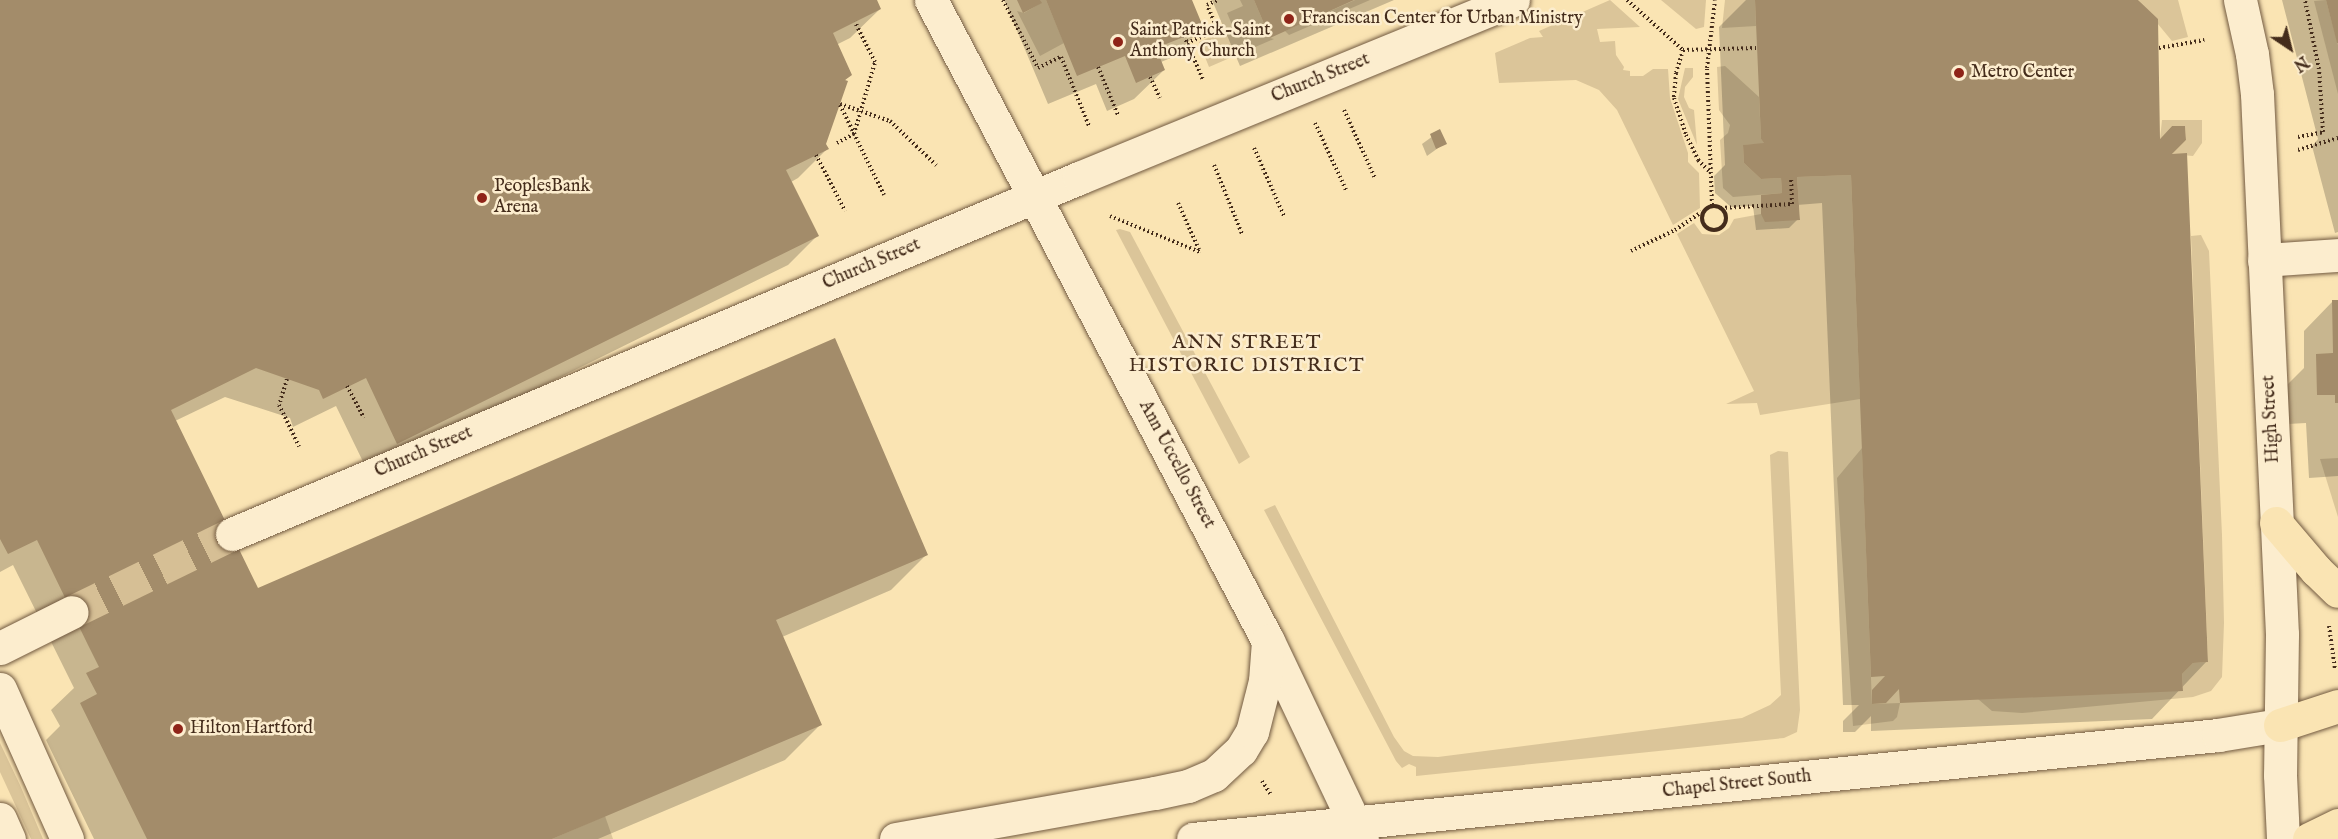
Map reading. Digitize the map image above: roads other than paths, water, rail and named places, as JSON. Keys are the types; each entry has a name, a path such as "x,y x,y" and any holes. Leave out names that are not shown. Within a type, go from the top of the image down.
{"highway":[{"path":"2276,523 2316,570 2334,605"},
{"path":"2280,738 2338,706"},
{"path":"2309,839 2338,825"}],"street":[{"name":"Ann Uccello Street","path":"931,0 1268,641 1359,831"},
{"name":"Church Street","path":"232,534 1513,0"},
{"name":"High Street","path":"2240,0 2256,80 2282,634 2280,738 2283,839"},
{"path":"2264,260 2338,255"},
{"path":"0,648 72,612"},
{"path":"896,839 1155,793 1188,786 1214,775 1241,750 1252,732 1265,681 1268,641"},
{"path":"0,689 67,839"},
{"name":"Chapel Street South","path":"1193,839 1359,831 2231,734 2280,738"},
{"path":"0,819 9,839"}],"tunnel":[{"path":"72,612 232,534"}],"place":[{"name":"Franciscan Center for Urban Ministry","path":"1289,19"},
{"name":"Saint Patrick-Saint Anthony Church","path":"1118,42"},
{"name":"Metro Center","path":"1959,73"},
{"name":"PeoplesBank Arena","path":"482,198"},
{"name":"Hilton Hartford","path":"178,729"}],"district":[{"name":"ANN STREET HISTORIC DISTRICT","path":"1247,354"}]}
